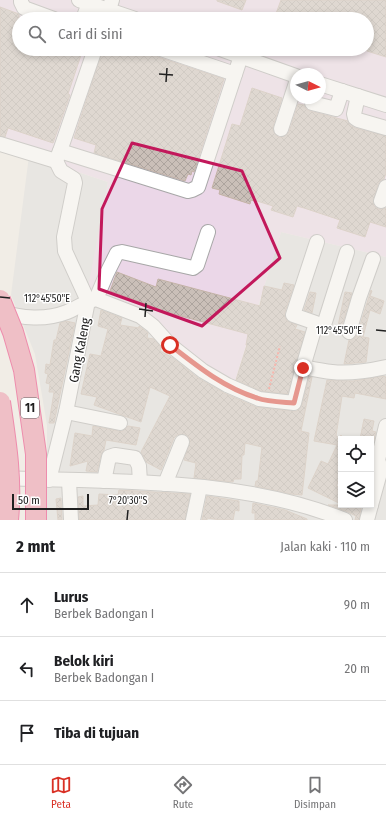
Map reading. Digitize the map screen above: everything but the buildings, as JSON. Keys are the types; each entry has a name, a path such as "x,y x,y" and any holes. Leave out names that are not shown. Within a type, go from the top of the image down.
{"highway":[{"name":"11","path":"0,300 24,370 36,454 36,520"},
{"name":"11","path":"0,402 9,465 10,503 8,520"}],"street":[{"path":"21,0 24,8 35,12"},
{"path":"83,12 84,2 109,9"},
{"path":"58,156 93,56"},
{"path":"182,56 235,74"},
{"path":"0,144 58,156 192,190 198,187 241,56 290,74"},
{"path":"326,86 386,105"},
{"path":"316,104 336,109 342,91"},
{"path":"358,96 354,114 355,118 386,128"},
{"path":"281,129 290,102"},
{"name":"Gang Kaleng","path":"44,520 47,480 66,412 92,300 65,251 64,237 75,183 74,179 61,170 58,156"},
{"path":"381,201 386,187"},
{"path":"0,312 11,316 30,318 47,317 66,312 92,300 118,253 122,252 193,268 197,265 208,232"},
{"path":"317,242 293,315 320,324 351,332 359,298 373,259"},
{"path":"92,300 140,316 153,326 170,345 203,371 243,393 258,399 294,403 303,368 347,252"},
{"path":"303,368 352,373 365,372 386,367"},
{"path":"66,412 120,423"},
{"path":"374,494 381,469 378,460 386,426"},
{"path":"165,484 182,442"},
{"path":"104,481 109,457 115,455 135,458 139,466 140,482"},
{"path":"0,478 140,482 200,487 241,492 305,505 345,520"},
{"path":"69,481 71,520"},
{"path":"193,520 200,487"},
{"path":"367,520 370,508"}],"path":[{"path":"266,400 280,346"}],"highlighted area":[{"path":"132,143 242,171 280,258 202,326 99,289 102,209"}],"shaded area":[{"path":"0,0 386,0 386,257 281,232 235,381 193,362 153,319 87,293 108,182 0,146"},
{"path":"29,156 108,182 88,293 153,319 235,381 281,232 386,257 386,520 42,520 47,474 47,425 35,354 11,295"}],"route":[{"path":"170,345 203,371 227,385 258,399 294,403 303,368"}]}
